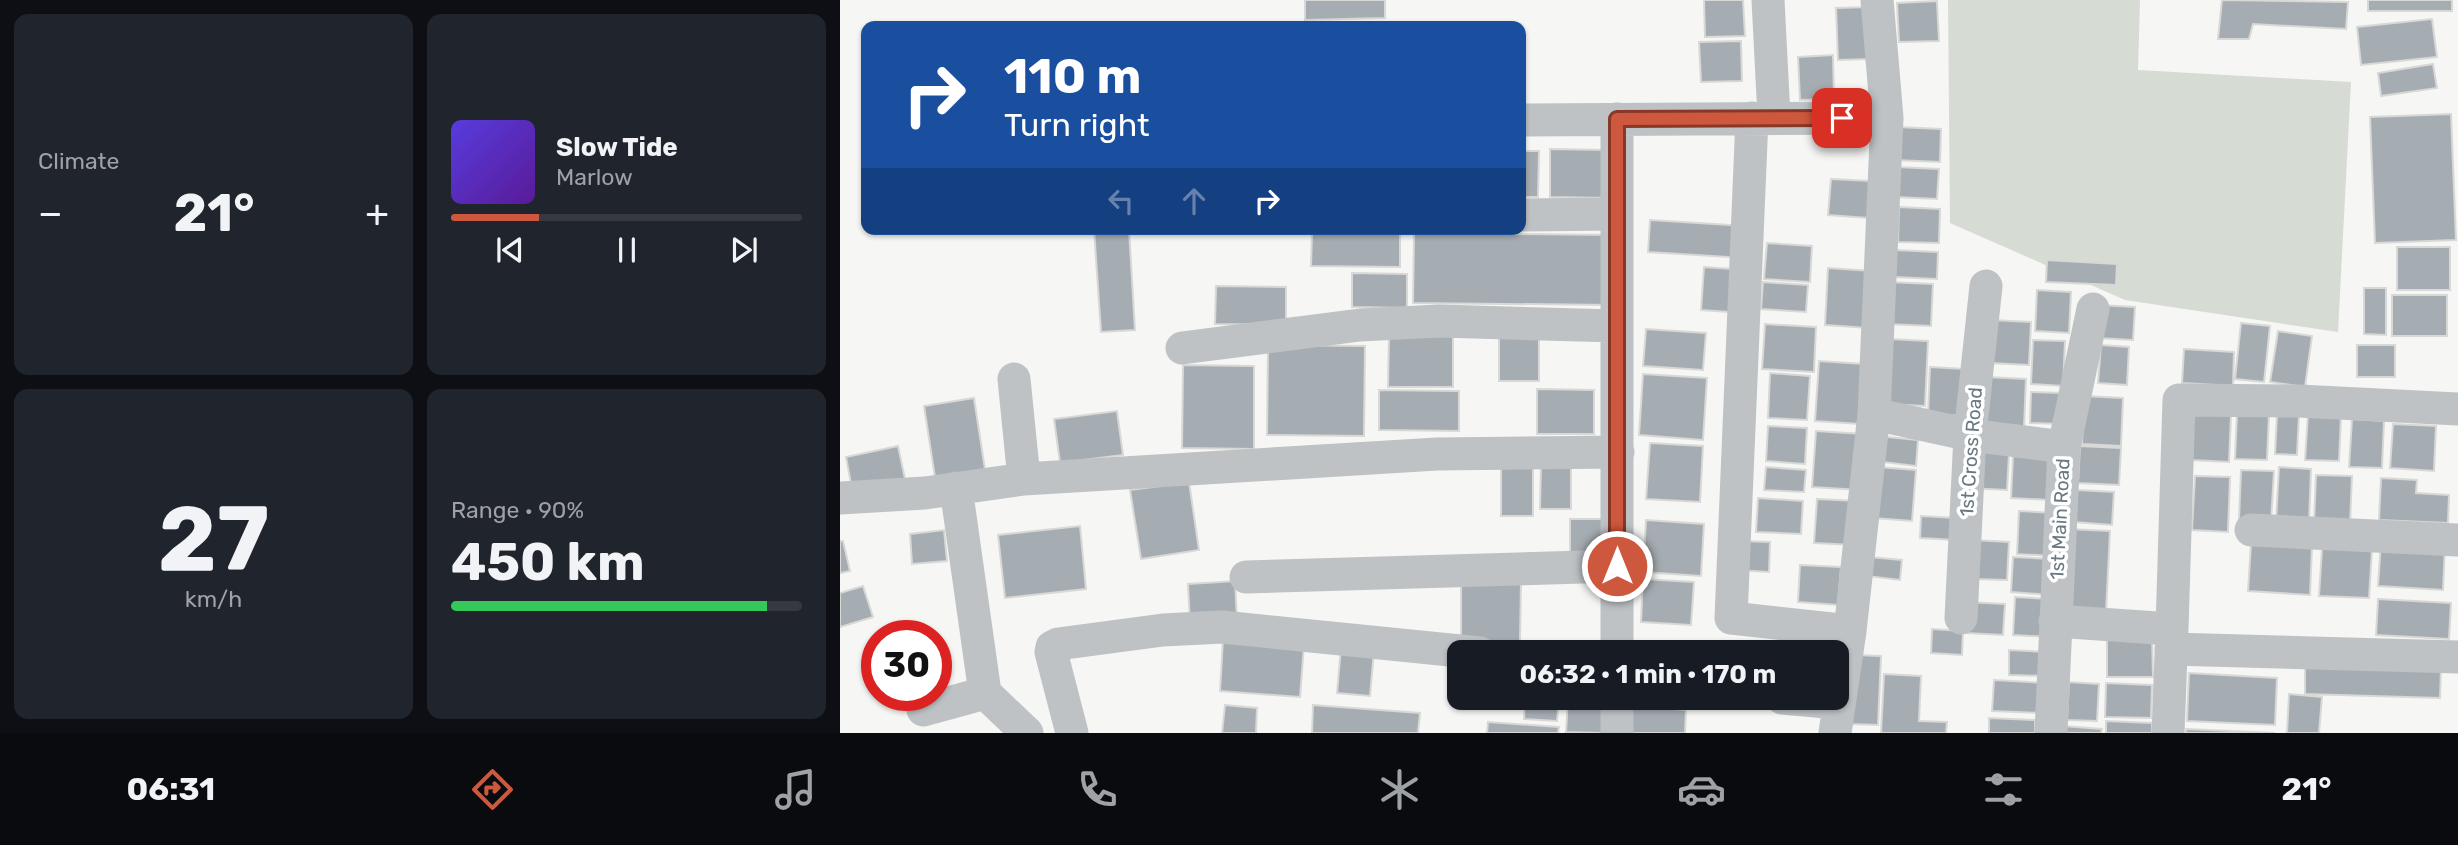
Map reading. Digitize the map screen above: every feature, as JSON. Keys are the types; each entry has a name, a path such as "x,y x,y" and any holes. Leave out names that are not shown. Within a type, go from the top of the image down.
{"street":[{"path":"1768,0 1731,618 1850,631"},
{"path":"1815,710 1837,718 1850,631 1874,414 1887,118 1877,0"},
{"path":"1526,120 1887,118"},
{"path":"1617,119 1617,640"},
{"path":"1526,215 1617,214"},
{"name":"1st Cross Road","path":"1961,618 1970,435 1986,286"},
{"name":"1st Main Road","path":"2051,733 2064,447 2093,309"},
{"path":"1181,348 1373,324 1439,321 1617,326"},
{"path":"1014,379 1024,479"},
{"path":"2168,733 2179,400 2299,401 2458,410"},
{"path":"1874,414 1970,435 2064,447"},
{"path":"840,498 1024,479 1437,454 1618,452"},
{"path":"956,488 985,693 1027,733"},
{"path":"2251,530 2458,540"},
{"path":"1246,576 1617,566"},
{"path":"2054,621 2172,639 2458,657"},
{"path":"1072,733 1051,652 1052,647 1058,644 1163,630 1222,627 1447,650"},
{"path":"952,702 985,693"},
{"path":"1617,710 1618,733"}],"shaded area":[{"path":"1948,0 2140,0 2138,70 2351,82 2338,332 2125,300 1950,223"}],"building":[{"path":"1305,0 1385,0 1385,18 1305,20"},
{"path":"1704,0 1743,0 1745,36 1705,37"},
{"path":"2222,0 2348,2 2346,29 2253,24 2249,39 2218,39"},
{"path":"2368,0 2452,0 2452,11 2368,11"},
{"path":"1937,1 1939,41 1899,42 1897,3"},
{"path":"1869,7 1871,59 1838,60 1836,8"},
{"path":"2432,19 2437,57 2361,65 2357,27"},
{"path":"1741,41 1742,81 1701,82 1699,42"},
{"path":"1833,55 1834,99 1800,100 1798,57"},
{"path":"2433,64 2437,88 2381,96 2378,73"},
{"path":"2451,114 2456,240 2375,243 2370,117"},
{"path":"1897,127 1941,129 1940,162 1895,160"},
{"path":"1550,149 1607,150 1607,198 1550,197"},
{"path":"1526,151 1539,151 1538,197 1526,197"},
{"path":"1897,167 1939,169 1937,199 1896,197"},
{"path":"1831,179 1871,181 1868,218 1828,215"},
{"path":"1899,207 1940,209 1939,243 1898,242"},
{"path":"1650,220 1746,226 1744,258 1648,252"},
{"path":"1094,235 1129,235 1135,330 1101,332"},
{"path":"1312,235 1400,235 1400,267 1311,266"},
{"path":"1414,235 1612,235 1611,305 1413,303"},
{"path":"1767,243 1812,246 1810,282 1764,279"},
{"path":"2397,247 2450,247 2450,290 2397,290"},
{"path":"1895,250 1938,252 1937,279 1894,277"},
{"path":"2047,260 2117,264 2116,285 2046,282"},
{"path":"1704,267 1746,270 1743,313 1701,310"},
{"path":"1828,268 1872,271 1868,328 1825,325"},
{"path":"1352,273 1407,274 1407,308 1352,307"},
{"path":"1763,282 1808,285 1806,312 1761,309"},
{"path":"1888,282 1933,284 1931,326 1886,324"},
{"path":"1216,286 1286,287 1286,325 1215,324"},
{"path":"2364,288 2386,288 2386,335 2364,334"},
{"path":"2037,290 2071,292 2069,333 2035,331"},
{"path":"2392,295 2447,295 2447,336 2392,336"},
{"path":"2099,305 2135,307 2133,340 2097,338"},
{"path":"1992,320 2031,322 2029,365 1990,363"},
{"path":"2241,323 2270,326 2264,382 2235,379"},
{"path":"1765,324 1816,327 1814,372 1762,369"},
{"path":"1646,329 1706,333 1703,370 1643,366"},
{"path":"2278,331 2312,336 2305,387 2270,382"},
{"path":"1499,333 1539,334 1539,381 1499,381"},
{"path":"1389,335 1453,335 1453,387 1388,387"},
{"path":"1890,339 1928,341 1925,406 1886,404"},
{"path":"2033,340 2065,341 2063,386 2031,384"},
{"path":"1268,345 1365,346 1364,436 1267,435"},
{"path":"2101,345 2129,347 2127,385 2098,383"},
{"path":"2357,345 2395,345 2395,377 2357,377"},
{"path":"2184,349 2234,352 2233,386 2182,383"},
{"path":"1819,361 1864,364 1860,424 1815,421"},
{"path":"1183,365 1254,366 1254,449 1182,448"},
{"path":"1930,367 1965,369 1963,416 1928,414"},
{"path":"1770,373 1810,376 1807,420 1768,418"},
{"path":"1643,374 1707,378 1703,440 1639,435"},
{"path":"1987,377 2026,379 2024,427 1985,425"},
{"path":"1537,389 1594,390 1594,434 1537,434"},
{"path":"1379,390 1459,391 1459,431 1379,430"},
{"path":"2031,392 2062,393 2061,424 2030,423"},
{"path":"2084,396 2123,398 2121,446 2082,444"},
{"path":"974,398 986,476 936,484 924,406"},
{"path":"1117,411 1123,455 1060,463 1054,419"},
{"path":"2194,413 2231,415 2229,462 2191,460"},
{"path":"2237,413 2269,414 2267,460 2235,459"},
{"path":"2277,414 2299,415 2297,455 2275,454"},
{"path":"2308,414 2341,416 2339,461 2305,460"},
{"path":"2352,419 2384,421 2382,468 2349,467"},
{"path":"2393,424 2436,426 2434,471 2390,468"},
{"path":"1768,426 1807,428 1805,464 1766,461"},
{"path":"1816,431 1863,434 1860,490 1812,487"},
{"path":"1877,436 1918,440 1916,466 1874,461"},
{"path":"1650,443 1703,446 1700,502 1646,499"},
{"path":"898,446 905,479 852,489 846,457"},
{"path":"2080,446 2121,448 2119,485 2078,483"},
{"path":"1970,451 2009,454 2007,490 1968,488"},
{"path":"2013,456 2052,458 2050,500 2011,498"},
{"path":"1501,462 1533,462 1533,516 1501,516"},
{"path":"1541,462 1571,462 1571,509 1540,509"},
{"path":"1766,467 1806,470 1804,492 1764,490"},
{"path":"1878,467 1916,470 1912,521 1874,518"},
{"path":"2279,467 2311,469 2309,523 2276,521"},
{"path":"2241,470 2274,471 2271,522 2239,520"},
{"path":"2316,475 2352,476 2350,524 2314,523"},
{"path":"2195,476 2230,477 2228,532 2192,530"},
{"path":"2381,478 2417,480 2416,493 2449,495 2448,523 2379,520"},
{"path":"1189,482 1199,550 1141,559 1130,490"},
{"path":"2077,490 2114,492 2112,525 2075,522"},
{"path":"1758,498 1803,501 1801,534 1756,532"},
{"path":"1817,499 1857,501 1854,545 1814,543"},
{"path":"2019,511 2055,513 2053,556 2017,554"},
{"path":"1921,516 1956,518 1955,540 1920,538"},
{"path":"1570,519 1608,519 1608,552 1570,552"},
{"path":"1646,520 1704,524 1701,576 1643,572"},
{"path":"1080,526 1086,589 1005,598 998,535"},
{"path":"2069,529 2110,531 2106,612 2065,610"},
{"path":"944,530 947,561 912,564 910,534"},
{"path":"1975,540 2009,542 2007,580 1973,579"},
{"path":"840,541 843,541 850,571 840,573"},
{"path":"1738,541 1770,542 1769,572 1736,570"},
{"path":"2381,542 2445,545 2443,590 2378,586"},
{"path":"2251,544 2312,547 2310,595 2248,591"},
{"path":"2322,548 2372,550 2369,598 2319,596"},
{"path":"1869,557 1902,560 1900,580 1867,576"},
{"path":"2013,557 2051,559 2050,595 2011,592"},
{"path":"1800,565 1841,567 1838,605 1798,602"},
{"path":"1643,579 1694,582 1691,625 1641,622"},
{"path":"1235,581 1237,620 1190,623 1188,584"},
{"path":"1461,581 1521,582 1520,640 1461,640"},
{"path":"863,586 873,617 840,627 840,593"},
{"path":"2015,597 2050,599 2048,637 2013,635"},
{"path":"2378,599 2451,603 2449,639 2376,635"},
{"path":"1967,602 2005,604 2003,635 1966,633"},
{"path":"1932,629 1963,631 1962,655 1931,653"},
{"path":"2152,637 2153,677 2107,677 2107,638"},
{"path":"1223,639 1304,645 1300,697 1220,691"},
{"path":"1341,647 1374,650 1370,696 1337,693"},
{"path":"2009,650 2047,652 2046,676 2009,675"},
{"path":"1854,655 1881,656 1878,725 1852,724"},
{"path":"2305,664 2441,668 2440,698 2305,694"},
{"path":"2189,673 2277,678 2275,725 2187,721"},
{"path":"1884,674 1921,676 1919,721 1947,722 1946,733 1881,733"},
{"path":"1994,680 2045,683 2043,713 1992,711"},
{"path":"2069,682 2099,684 2097,721 2067,720"},
{"path":"2106,683 2152,685 2151,718 2105,717"},
{"path":"2289,694 2322,697 2319,733 2287,733"},
{"path":"1225,705 1257,708 1256,733 1222,733"},
{"path":"1313,705 1420,713 1418,733 1312,733"},
{"path":"1524,710 1558,710 1557,721 1524,719"},
{"path":"1567,710 1604,710 1603,733 1566,732"},
{"path":"1632,710 1686,710 1685,733 1630,733"},
{"path":"1989,718 2035,720 2035,733 1989,733"},
{"path":"2106,721 2152,723 2152,733 2106,733"},
{"path":"1488,722 1559,727 1558,733 1487,733"},
{"path":"2063,726 2102,729 2101,733 2062,733"},
{"path":"2186,729 2275,733 2186,733"}],"route":[{"path":"1617,566 1617,119 1842,118"}]}
